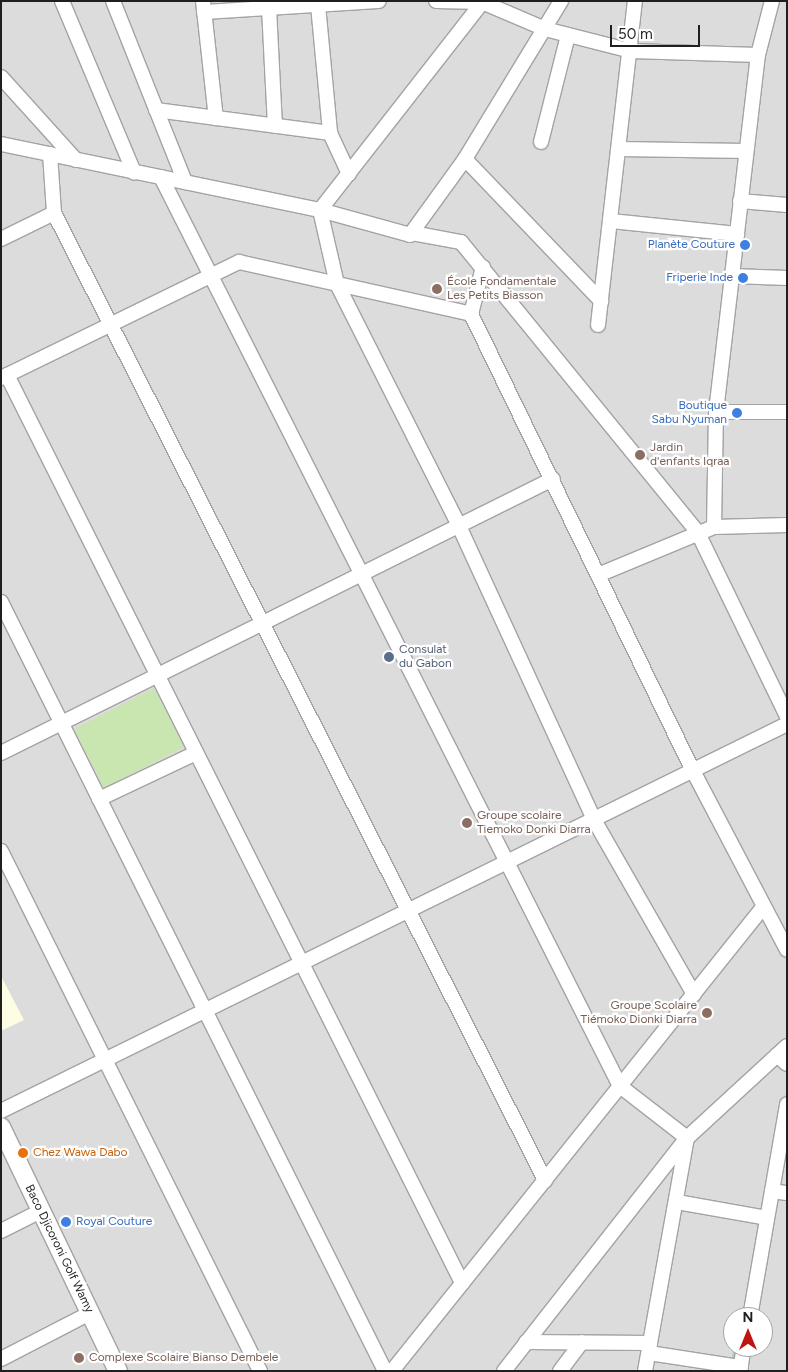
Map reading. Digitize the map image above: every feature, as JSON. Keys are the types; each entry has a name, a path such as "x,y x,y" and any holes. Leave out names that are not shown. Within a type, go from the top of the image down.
{"street":[{"path":"62,1 134,172"},
{"path":"113,1 185,182"},
{"path":"216,118 204,7 269,8 379,1"},
{"path":"436,1 483,2 545,29 631,51 758,55"},
{"path":"412,233 466,159 561,1"},
{"path":"598,325 631,51 635,1"},
{"path":"714,528 716,412 758,55 772,1"},
{"path":"320,210 483,2"},
{"path":"318,5 330,133 348,174"},
{"path":"269,8 275,126"},
{"path":"541,142 568,35"},
{"path":"1,77 76,160"},
{"path":"156,110 330,133"},
{"path":"1,144 320,210 412,233 461,242 698,533 787,716"},
{"path":"619,149 746,151"},
{"path":"50,154 54,213 112,322 545,1180"},
{"path":"466,159 601,302"},
{"path":"161,177 620,1086 687,1138"},
{"path":"740,201 787,206"},
{"path":"320,210 337,284 459,526 593,818 694,994"},
{"path":"1,239 54,213"},
{"path":"611,221 737,234"},
{"path":"462,1283 157,675 4,376 239,262 470,314"},
{"path":"483,267 470,314 553,479 692,769 787,950"},
{"path":"732,276 787,278"},
{"path":"716,412 787,412"},
{"path":"1,753 62,724 262,620 553,479"},
{"path":"598,575 714,528 787,525"},
{"path":"1,602 385,1371"},
{"path":"1,1111 106,1062 408,910 507,863 593,818 787,724"},
{"path":"99,799 196,753"},
{"path":"1,851 260,1371"},
{"path":"392,1371 764,906"},
{"path":"504,1371 687,1138 784,1055"},
{"path":"752,1307 787,1104"},
{"name":"Baco Djicoroni Golf Wamy","path":"1,1127 118,1371"},
{"path":"646,1371 687,1138"},
{"path":"772,1191 787,1193"},
{"path":"676,1202 767,1218"},
{"path":"1,1231 41,1211"},
{"path":"1,1359 90,1313"},
{"path":"526,1342 582,1342 649,1348 741,1369"},
{"path":"560,1371 582,1342"}],"shaded area":[{"path":"1,1 787,1 787,1371 1,1371"},
{"path":"1,976 24,1020 1,1031"}],"green space":[{"path":"154,688 184,747 104,788 74,729"}],"waterway":[{"path":"733,1362 734,1357"}],"place":[{"name":"Planète Couture","path":"745,245"},
{"name":"Friperie Inde","path":"743,278"},
{"name":"École Fondamentale Les Petits Biasson","path":"437,289"},
{"name":"Boutique Sabu Nyuman","path":"737,413"},
{"name":"Jardin d'enfants Iqraa","path":"640,455"},
{"name":"Consulat du Gabon","path":"389,657"},
{"name":"Groupe scolaire Tiemoko Donki Diarra","path":"467,823"},
{"name":"Groupe Scolaire Tiémoko Dionki Diarra","path":"707,1013"},
{"name":"Chez Wawa Dabo","path":"23,1153"},
{"name":"Royal Couture","path":"66,1222"},
{"name":"Complexe Scolaire Bianso Dembele","path":"79,1358"}]}
